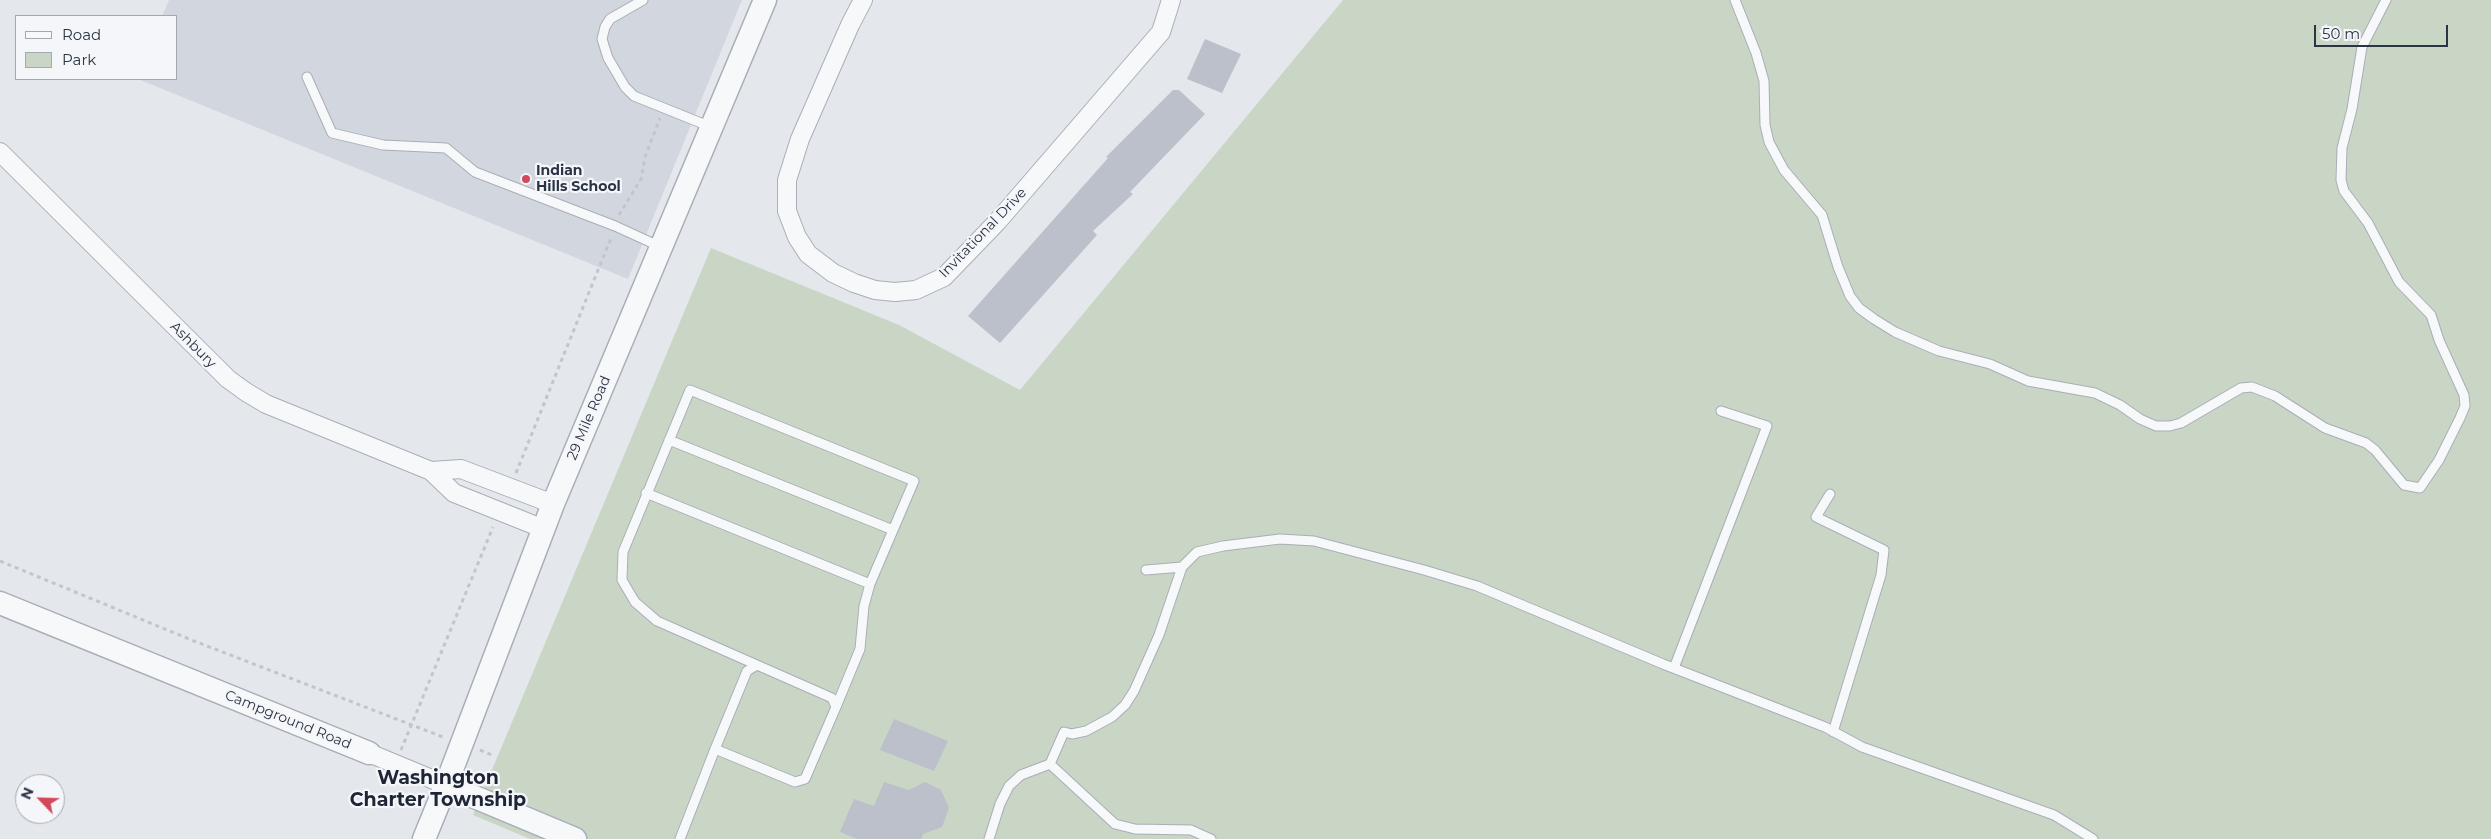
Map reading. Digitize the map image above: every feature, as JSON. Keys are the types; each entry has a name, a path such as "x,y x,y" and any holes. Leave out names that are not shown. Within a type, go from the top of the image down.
{"street":[{"name":"29 Mile Road","path":"424,839 553,504 765,0"},
{"name":"Invitational Drive","path":"864,0 850,25 800,139 787,180 787,211 797,237 808,254 833,273 875,290 895,292 916,290 944,278 997,222 1161,32 1171,0"},
{"name":"Ashbury","path":"0,152 228,379 240,388 266,404 431,471"},
{"path":"431,471 461,469 553,504"},
{"path":"431,471 454,494 544,529"},
{"name":"Campground Road","path":"0,603 575,839"}],"lane":[{"path":"643,0 610,19 605,27 602,39 608,58 624,87 634,96 712,127"},
{"path":"1735,0 1756,53 1764,81 1765,125 1769,142 1784,170 1822,215 1838,267 1850,296 1859,308 1874,319 1895,332 1939,351 1990,364 2028,381 2095,393 2156,426 2170,426 2180,423 2241,388 2252,386 2275,396 2325,428 2366,443 2375,450 2399,480 2414,489 2424,485 2439,460 2465,406 2464,395 2439,340 2431,315 2398,282 2368,223 2344,191 2340,180 2342,148 2352,109 2362,46 2386,0"},
{"path":"307,77 332,134 383,145 446,148 475,172 615,226 661,248"},
{"path":"715,749 795,782 805,779 836,708 860,649 864,606 870,584 914,481 690,390 623,552 622,580 635,602 657,621 832,698 836,708"},
{"path":"1674,668 1767,426 1721,411"},
{"path":"669,440 893,530"},
{"path":"646,493 870,584"},
{"path":"1830,494 1816,517 1884,550 1881,575 1833,732"},
{"path":"989,839 1008,786 1021,775 1050,764 1064,732 1072,734 1086,731 1112,717 1125,705 1134,691 1159,635 1182,567 1197,552 1223,546 1280,539 1314,541 1476,586 1833,732 1878,753 2054,816 2093,839"},
{"path":"1146,570 1182,567"},
{"path":"680,839 747,671 757,665"},
{"path":"1050,764 1115,824 1135,829 1180,828 1196,832 1210,839"}],"path":[{"path":"510,487 620,214 641,179 645,157 664,108"},
{"path":"395,764 501,512"},
{"path":"0,561 194,641 494,756"}],"shaded area":[{"name":"Indian Hills School","path":"169,0 742,0 628,279 140,80 178,80 178,15 162,15"}],"green space":[{"path":"1343,0 2491,0 2491,839 530,839 473,815 711,248 899,325 1020,390"}],"building":[{"path":"1205,39 1241,54 1222,93 1187,79"},
{"path":"1173,90 1179,90 1205,114 1130,192 1133,194 1093,231 1097,235 1000,343 968,316 1108,158 1106,157"},
{"path":"894,719 948,741 934,771 880,750"},
{"path":"884,782 909,790 925,782 941,790 949,808 942,827 923,834 921,839 857,839 840,832 854,799 874,806"}],"place":[{"name":"Indian Hills School","path":"526,179"}],"district":[{"name":"Washington Charter Township","path":"438,789"}]}
